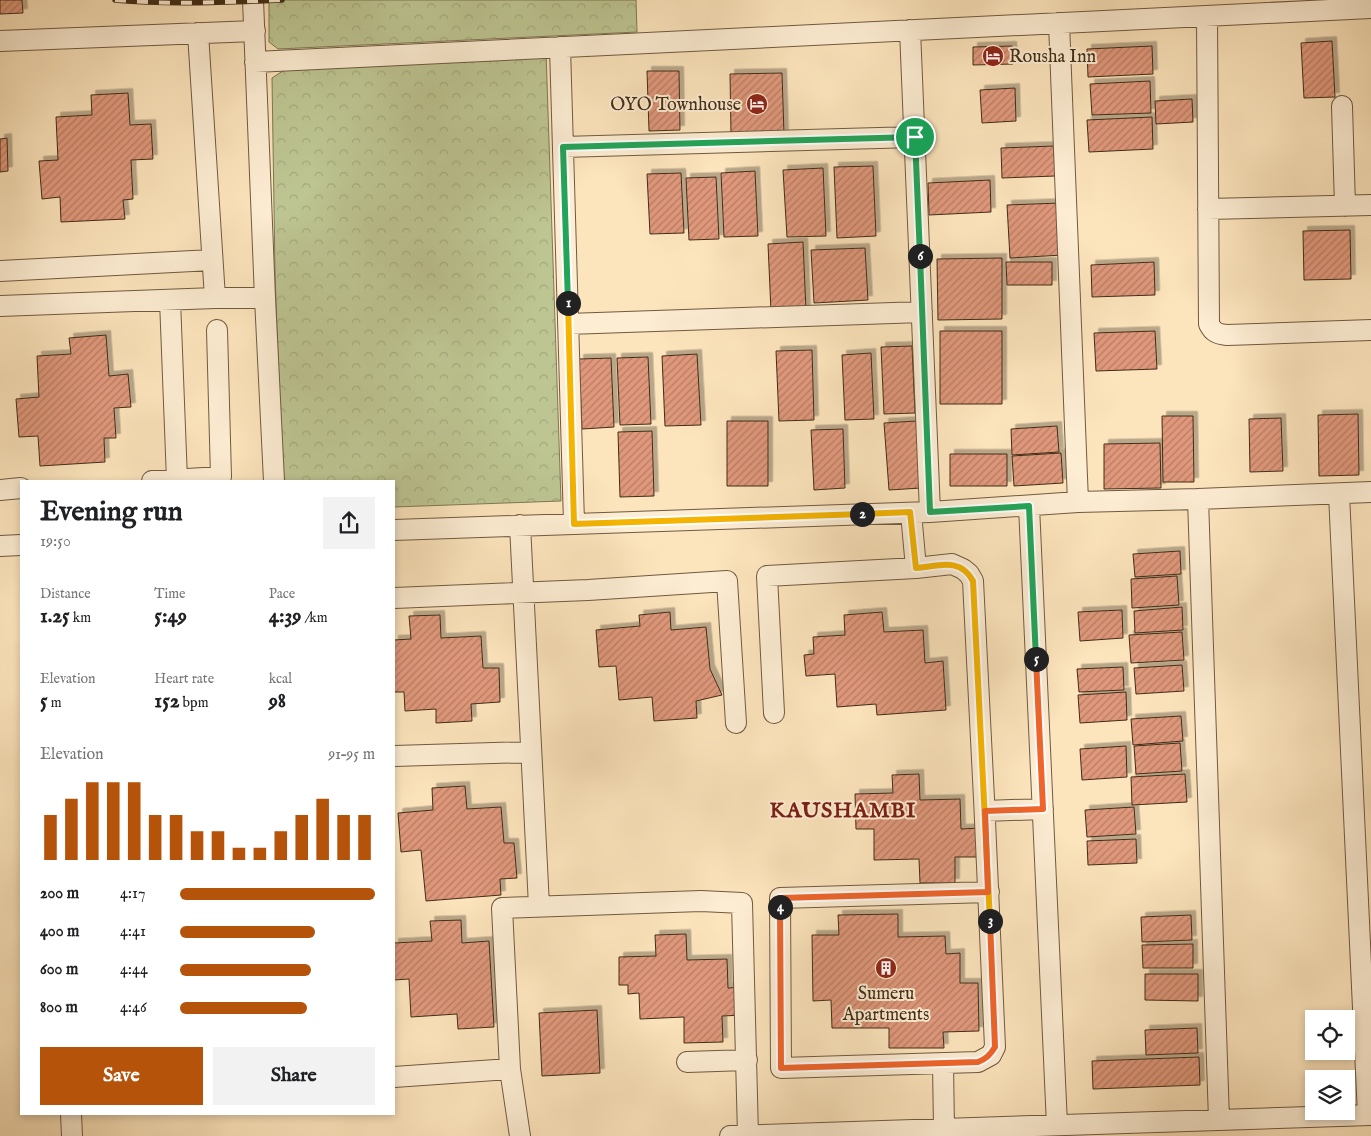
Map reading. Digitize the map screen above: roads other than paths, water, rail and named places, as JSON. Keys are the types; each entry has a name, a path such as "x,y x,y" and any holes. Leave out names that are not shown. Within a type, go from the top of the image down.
{"street":[{"path":"253,0 274,480"},
{"path":"255,62 1371,8"},
{"path":"1207,16 1209,324 1212,331 1226,335 1371,330"},
{"path":"1059,23 1078,502"},
{"path":"910,30 922,312 920,512 916,568"},
{"path":"0,41 255,31"},
{"path":"198,34 215,298"},
{"path":"560,47 574,524"},
{"path":"1342,106 1344,206"},
{"path":"563,147 915,137"},
{"path":"1208,209 1371,205"},
{"path":"0,271 212,260"},
{"path":"0,306 215,298 265,298"},
{"path":"170,300 177,480 221,477 217,330"},
{"path":"568,324 922,312"},
{"path":"0,490 20,488"},
{"path":"395,530 920,512 1078,502 1371,492"},
{"path":"730,1136 1057,1125 1175,1129 1219,1120 1370,1115 1339,494"},
{"path":"1198,499 1219,1120"},
{"path":"1029,506 1057,1125"},
{"path":"520,525 539,906"},
{"path":"0,546 20,545"},
{"path":"774,713 767,576 916,568 952,564 963,568 969,574 973,581 985,811 995,1047 990,1055 978,1062 781,1068 780,898 988,892"},
{"path":"395,598 524,593 727,581 736,723"},
{"path":"395,756 530,752"},
{"path":"985,811 1043,809"},
{"path":"520,1136 510,1069 502,908 701,901 742,902 748,1135"},
{"path":"687,1062 747,1060"},
{"path":"943,1064 944,1129"},
{"path":"395,1077 510,1069"},
{"path":"71,1115 72,1136"}],"railway":[{"path":"115,0 178,3 282,0"}],"place":[{"name":"Rousha Inn","path":"993,56"},
{"name":"OYO Townhouse","path":"757,104"},
{"name":"Sumeru Apartments","path":"886,968"}],"district":[{"name":"KAUSHAMBI","path":"843,809"}]}
